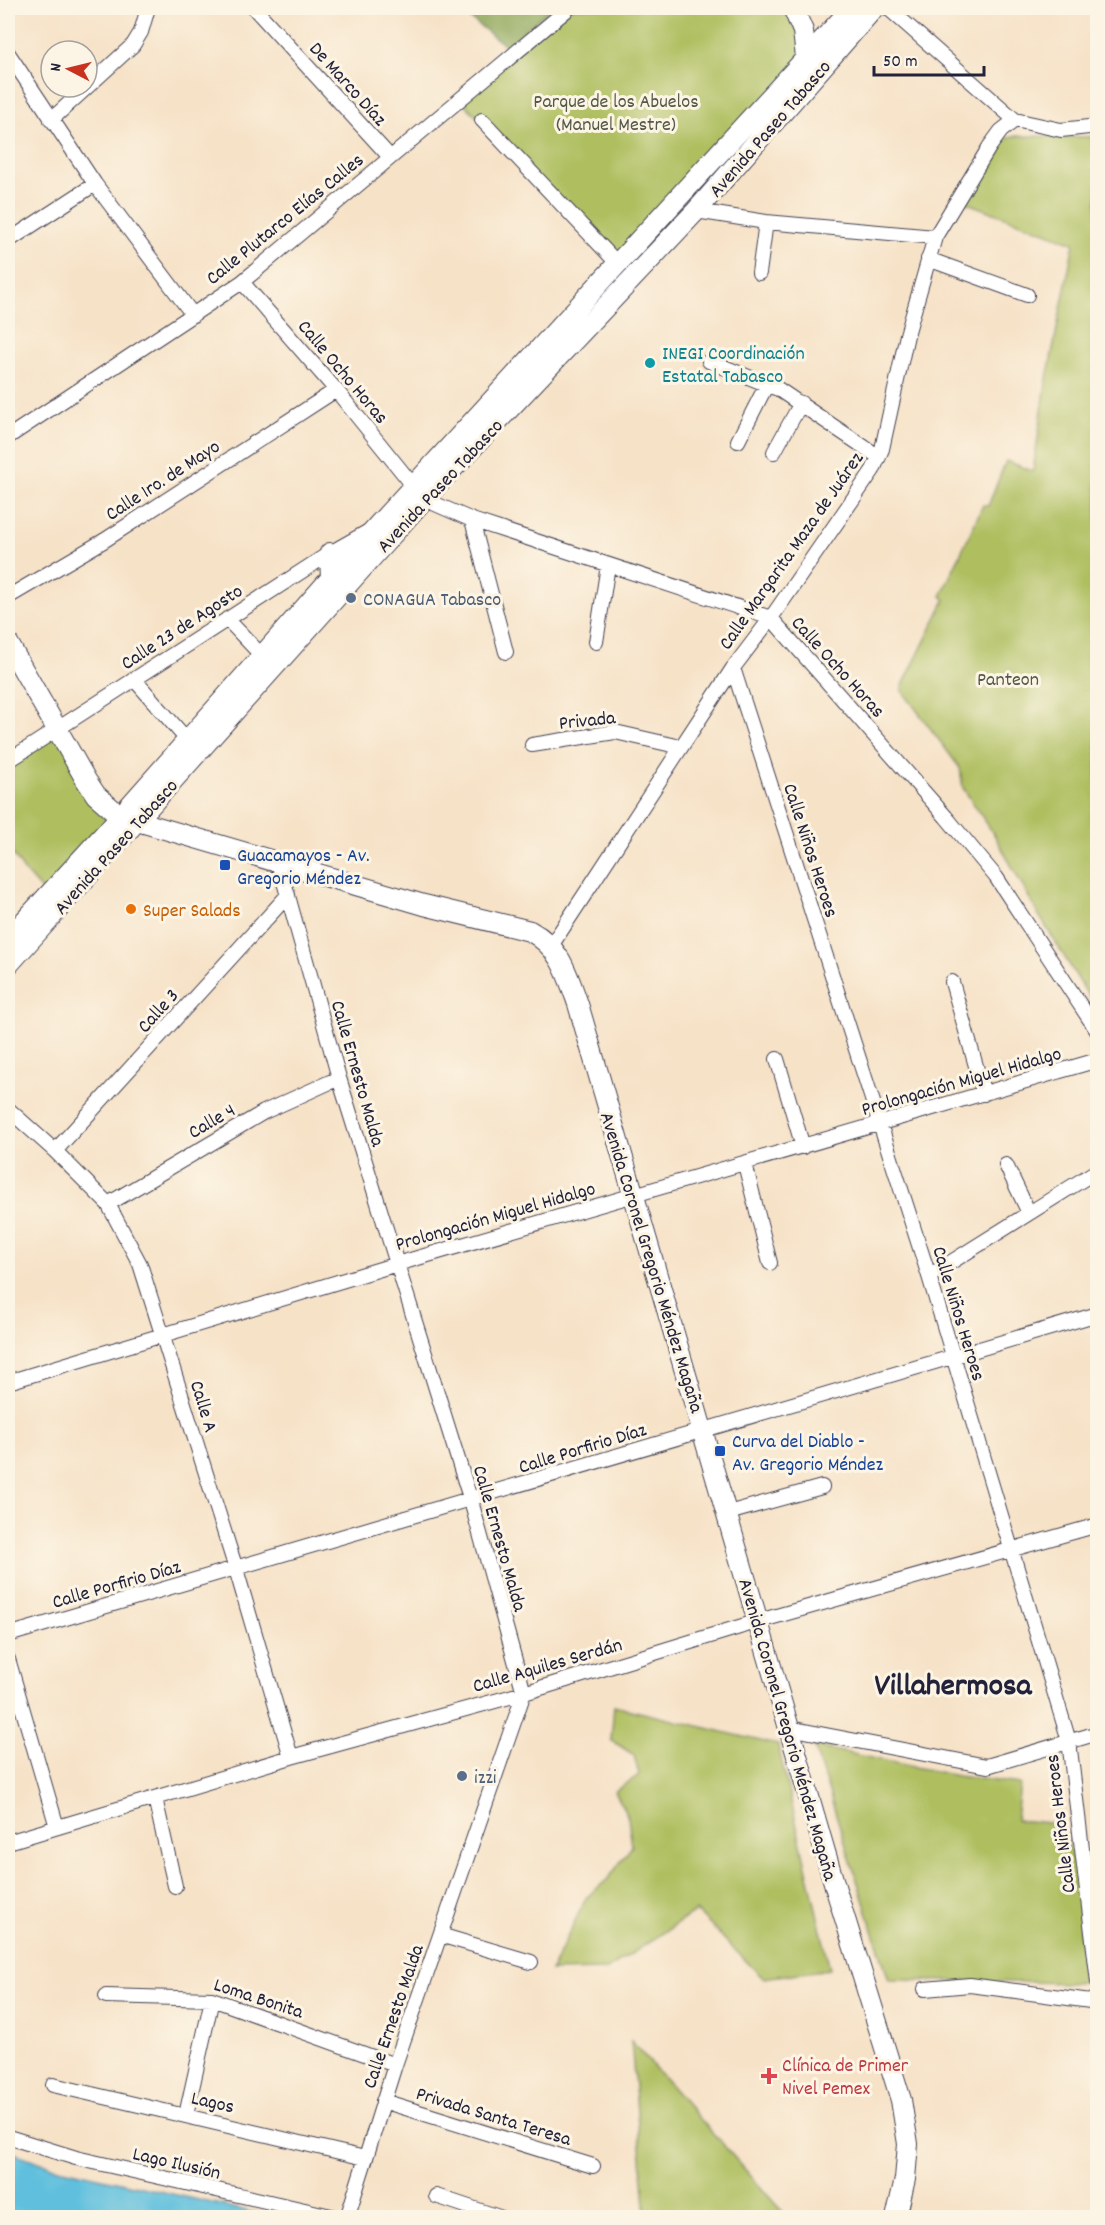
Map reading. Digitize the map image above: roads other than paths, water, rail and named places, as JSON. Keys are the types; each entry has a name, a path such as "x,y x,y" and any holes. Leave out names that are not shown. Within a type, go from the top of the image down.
{"main road":[{"path":"793,8 803,31 806,58"},
{"name":"Avenida Paseo Tabasco","path":"8,965 129,819 419,493 617,263 852,8"},
{"name":"Avenida Paseo Tabasco","path":"8,939 129,819 188,741 377,526 419,493 696,211 874,8"},
{"path":"330,553 331,580"},
{"name":"Avenida Coronel Gregorio Méndez Magaña","path":"8,643 96,795 129,819 424,905 530,931 551,946 566,968 632,1196 704,1431 837,1893 893,2071 906,2124 907,2164 896,2217"}],"street":[{"path":"51,120 132,45 141,32 148,8"},
{"name":"Calle Plutarco Elías Calles","path":"8,437 242,282 569,8"},
{"path":"888,8 1015,120 1053,129 1098,126"},
{"name":"De Marco Díaz","path":"255,9 390,157"},
{"path":"8,53 95,184 193,315"},
{"path":"482,120 617,263"},
{"name":"Calle Margarita Maza de Juárez","path":"551,946 733,668 771,618 866,480 879,457 934,237 990,146 1001,131 1015,120"},
{"path":"8,241 95,184"},
{"path":"696,211 766,222 934,237"},
{"path":"759,273 766,222"},
{"path":"928,259 1028,295"},
{"name":"Calle Ocho Horas","path":"242,282 336,390 419,493 472,520 771,618 996,877 1098,1032"},
{"path":"709,362 767,384 801,403 879,457"},
{"path":"738,441 767,384"},
{"name":"Calle 1ro. de Mayo","path":"8,597 105,540 336,390"},
{"path":"774,452 801,403"},
{"path":"472,520 506,652"},
{"name":"Calle 23 de Agosto","path":"8,761 330,553 377,526"},
{"path":"596,642 608,565"},
{"path":"227,619 263,657"},
{"name":"Calle Niños Heroes","path":"733,668 929,1276 1069,1741 1098,1982"},
{"path":"134,679 188,741"},
{"name":"Privada","path":"532,745 615,732 681,747"},
{"name":"Calle Ernesto Malda","path":"279,864 339,1078 471,1501 524,1693 395,2065 347,2217"},
{"name":"Calle 3","path":"55,1151 288,895"},
{"path":"952,982 984,1094"},
{"path":"777,1059 803,1147"},
{"name":"Prolongación Miguel Hidalgo","path":"8,1382 397,1264 1098,1060"},
{"name":"Calle 4","path":"108,1204 264,1112 294,1096 339,1078"},
{"name":"Calle A","path":"8,1109 55,1151 108,1204 140,1264 236,1569 291,1757"},
{"path":"745,1164 770,1263"},
{"path":"1006,1165 1029,1213"},
{"path":"929,1276 1098,1170"},
{"name":"Calle Porfirio Díaz","path":"8,1635 471,1501 1098,1314"},
{"path":"728,1513 822,1487"},
{"name":"Calle Aquiles Serdán","path":"8,1842 291,1757 524,1693 759,1621 1097,1527"},
{"path":"8,1659 57,1827"},
{"path":"789,1728 987,1766 1098,1733"},
{"path":"155,1798 175,1886"},
{"path":"440,1935 531,1962"},
{"path":"925,1989 970,1985 1098,2002"},
{"name":"Loma Bonita","path":"106,1996 212,1999 395,2065"},
{"path":"186,2115 212,1999"},
{"name":"Lagos","path":"53,2085 365,2158"},
{"name":"Privada Santa Teresa","path":"383,2101 593,2166"},
{"name":"Lago Ilusión","path":"8,2137 76,2158 340,2217"},
{"path":"436,2196 502,2217"}],"water":[{"path":"8,2151 50,2166 273,2217 8,2217"}],"place":[{"name":"INEGI Coordinación Estatal Tabasco","path":"650,363"},
{"name":"CONAGUA Tabasco","path":"351,598"},
{"name":"Guacamayos - Av. Gregorio Méndez","path":"225,865"},
{"name":"Super Salads","path":"131,909"},
{"name":"Curva del Diablo - Av. Gregorio Méndez","path":"720,1451"},
{"name":"izzi","path":"462,1776"},
{"name":"Clínica de Primer Nivel Pemex","path":"769,2076"}],"district":[{"name":"Villahermosa","path":"953,1683"}],"park label":[{"name":"Parque de los Abuelos (Manuel Mestre)","path":"616,112"},
{"name":"Panteon","path":"1008,678"}]}
